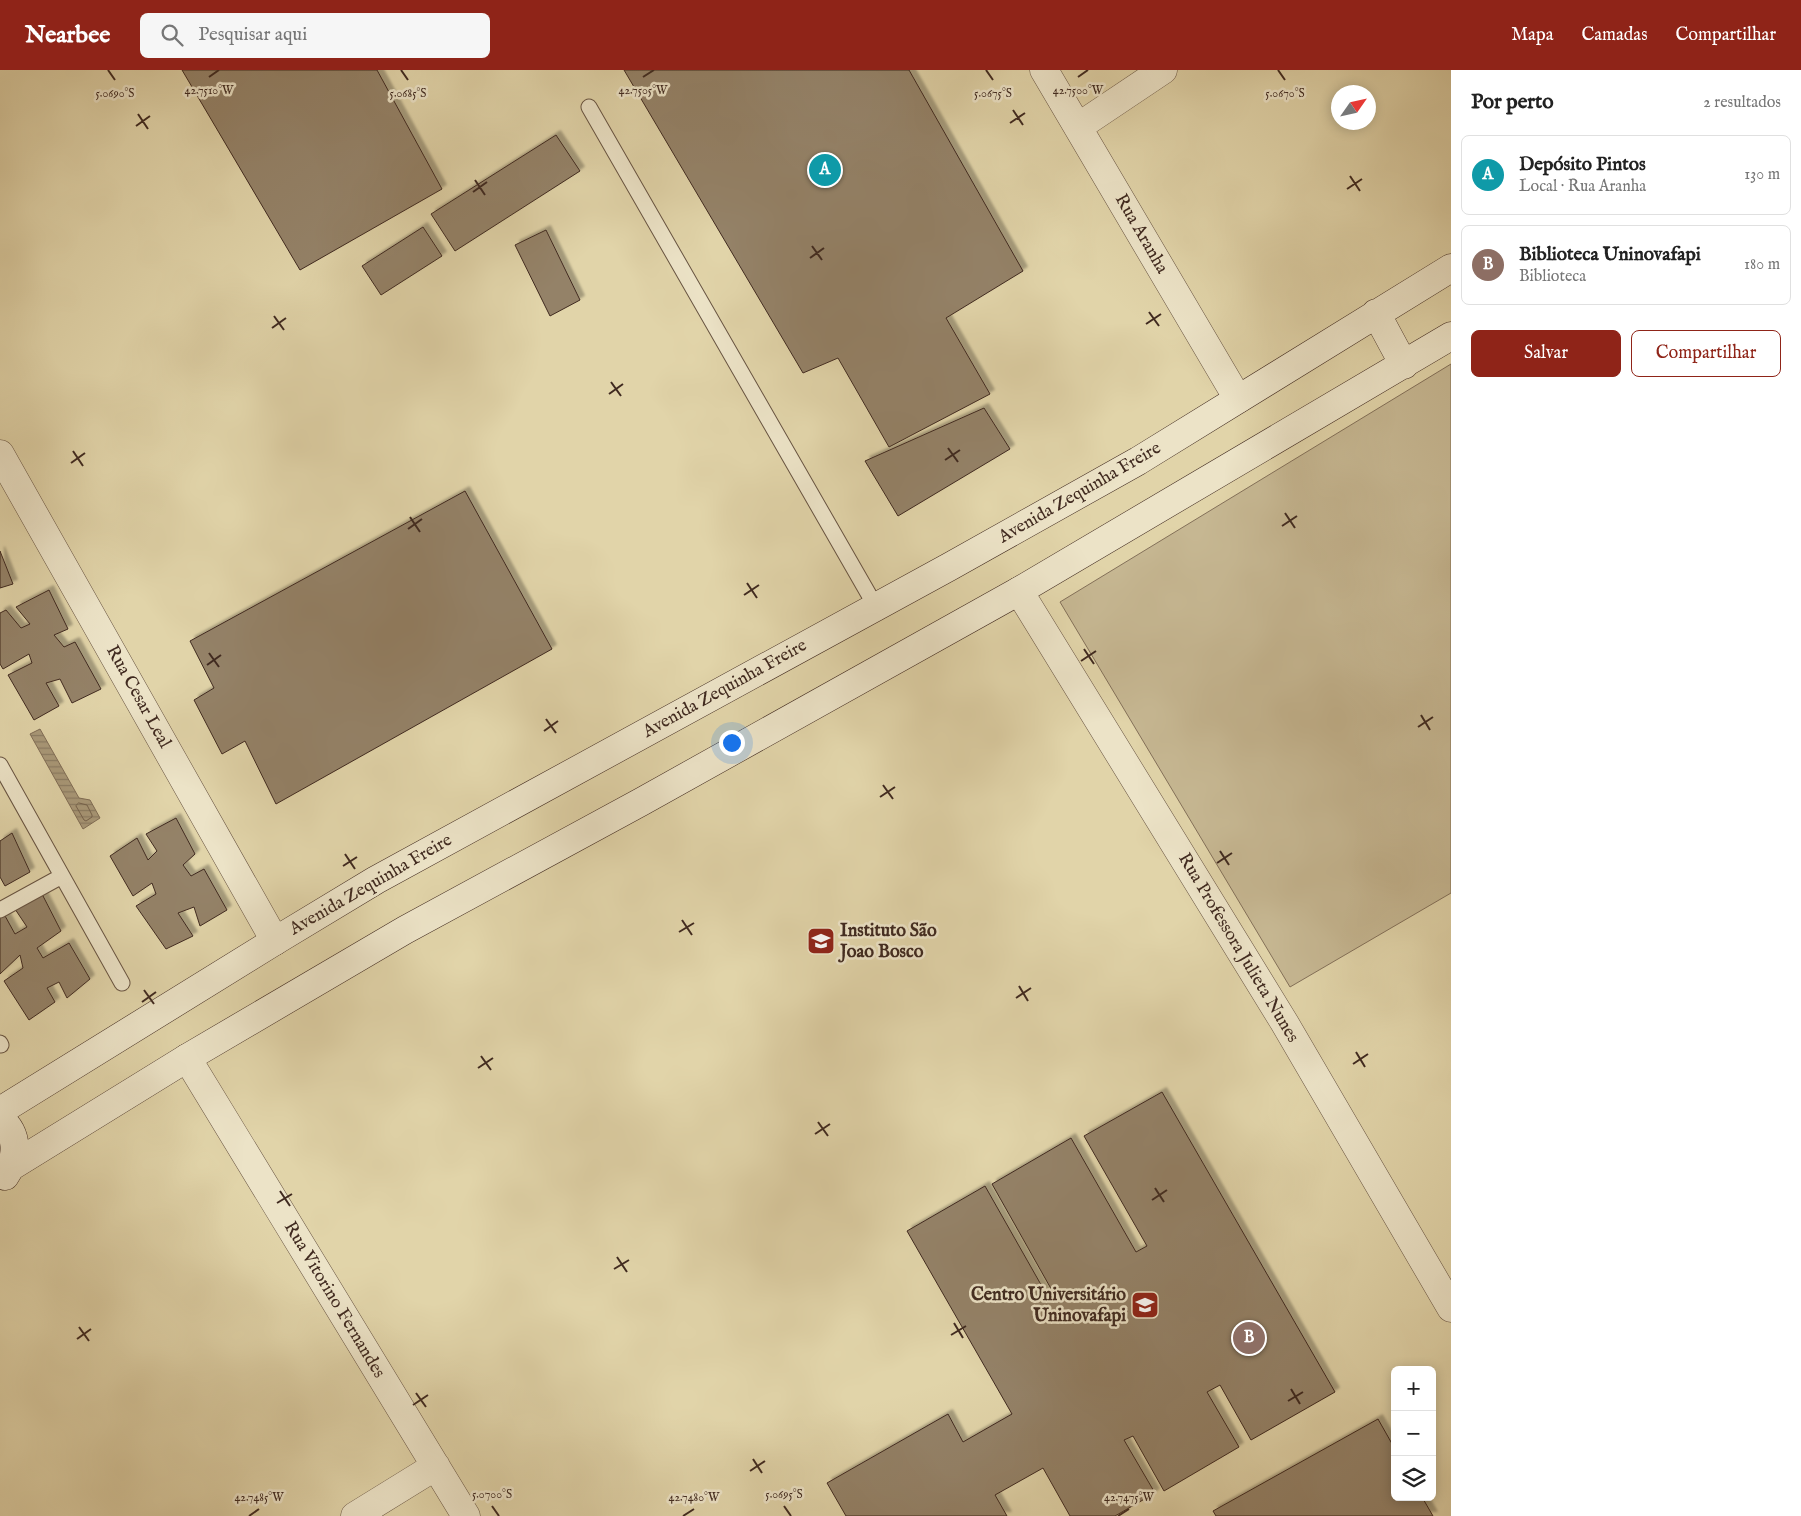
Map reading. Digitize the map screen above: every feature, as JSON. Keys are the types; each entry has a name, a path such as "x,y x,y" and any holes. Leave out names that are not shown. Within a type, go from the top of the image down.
{"main road":[{"name":"Rua Aranha","path":"1044,70 1238,399"},
{"path":"1078,127 1163,70"},
{"name":"Avenida Zequinha Freire","path":"0,1112 275,940 376,880 876,607 1138,461 1451,268"},
{"path":"1376,313 1404,365"},
{"path":"6,1173 187,1058 405,930 658,793 1019,591 1451,336"},
{"name":"Rua Cesar Leal","path":"0,454 275,940"},
{"name":"Rua Professora Julieta Nunes","path":"1019,591 1284,1022 1451,1308"},
{"name":"Rua Vitorino Fernandes","path":"187,1058 466,1516"},
{"path":"0,1119 11,1132 15,1143 15,1155 6,1173"},
{"path":"355,1516 436,1466"}],"lane":[{"path":"589,107 876,607"},
{"path":"0,765 122,983"},
{"path":"0,910 62,876"}],"shaded area":[{"path":"1451,364 1451,893 1290,987 1060,602"}],"water":[{"path":"40,729 79,798 90,800 100,818 83,829 30,734"}],"building":[{"path":"182,70 377,70 442,189 300,270"},
{"path":"624,70 909,70 1023,271 946,318 990,394 889,447 838,358 803,373"},
{"path":"556,135 580,171 455,251 431,214"},
{"path":"423,227 442,256 381,295 362,266"},
{"path":"546,230 580,300 550,316 515,245"},
{"path":"984,408 1010,449 898,516 865,461"},
{"path":"465,491 552,649 276,804 245,741 222,754 194,700 214,688 190,641"},
{"path":"0,551 13,584 0,588"},
{"path":"49,590 68,629 54,635 64,647 75,642 101,689 72,703 60,679 46,683 59,706 34,720 8,675 32,663 29,654 3,669 0,664 0,613 6,610 21,628 30,624 16,607"},
{"path":"176,818 195,854 183,865 191,876 204,869 227,910 200,926 194,907 178,913 193,936 166,949 136,906 156,894 152,883 133,896 110,856 137,838 148,860 157,851 146,834"},
{"path":"12,833 30,872 5,886 0,877 0,841"},
{"path":"42,894 61,931 37,948 43,958 69,943 90,979 67,998 59,982 47,988 55,1002 29,1020 4,981 23,968 20,955 0,974 0,916 4,914 15,934 27,927 15,909"},
{"path":"1162,1092 1335,1392 1251,1440 1220,1385 1207,1392 1239,1447 1164,1491 1133,1436 1124,1440 1155,1493 1115,1516 1070,1516 1043,1468 995,1495 1007,1516 846,1516 827,1483 948,1414 963,1442 1012,1414 907,1231 985,1186 1048,1297 1054,1294 992,1184 1071,1138 1136,1252 1147,1246 1084,1136"},
{"path":"1378,1419 1391,1442 1391,1501 1424,1501 1433,1516 1216,1516 1213,1511"}],"place":[{"name":"Depósito Pintos","path":"825,170"},
{"name":"Instituto São Joao Bosco","path":"821,941"},
{"name":"Centro Universitário Uninovafapi","path":"1145,1305"},
{"name":"Biblioteca Uninovafapi","path":"1249,1338"}]}
